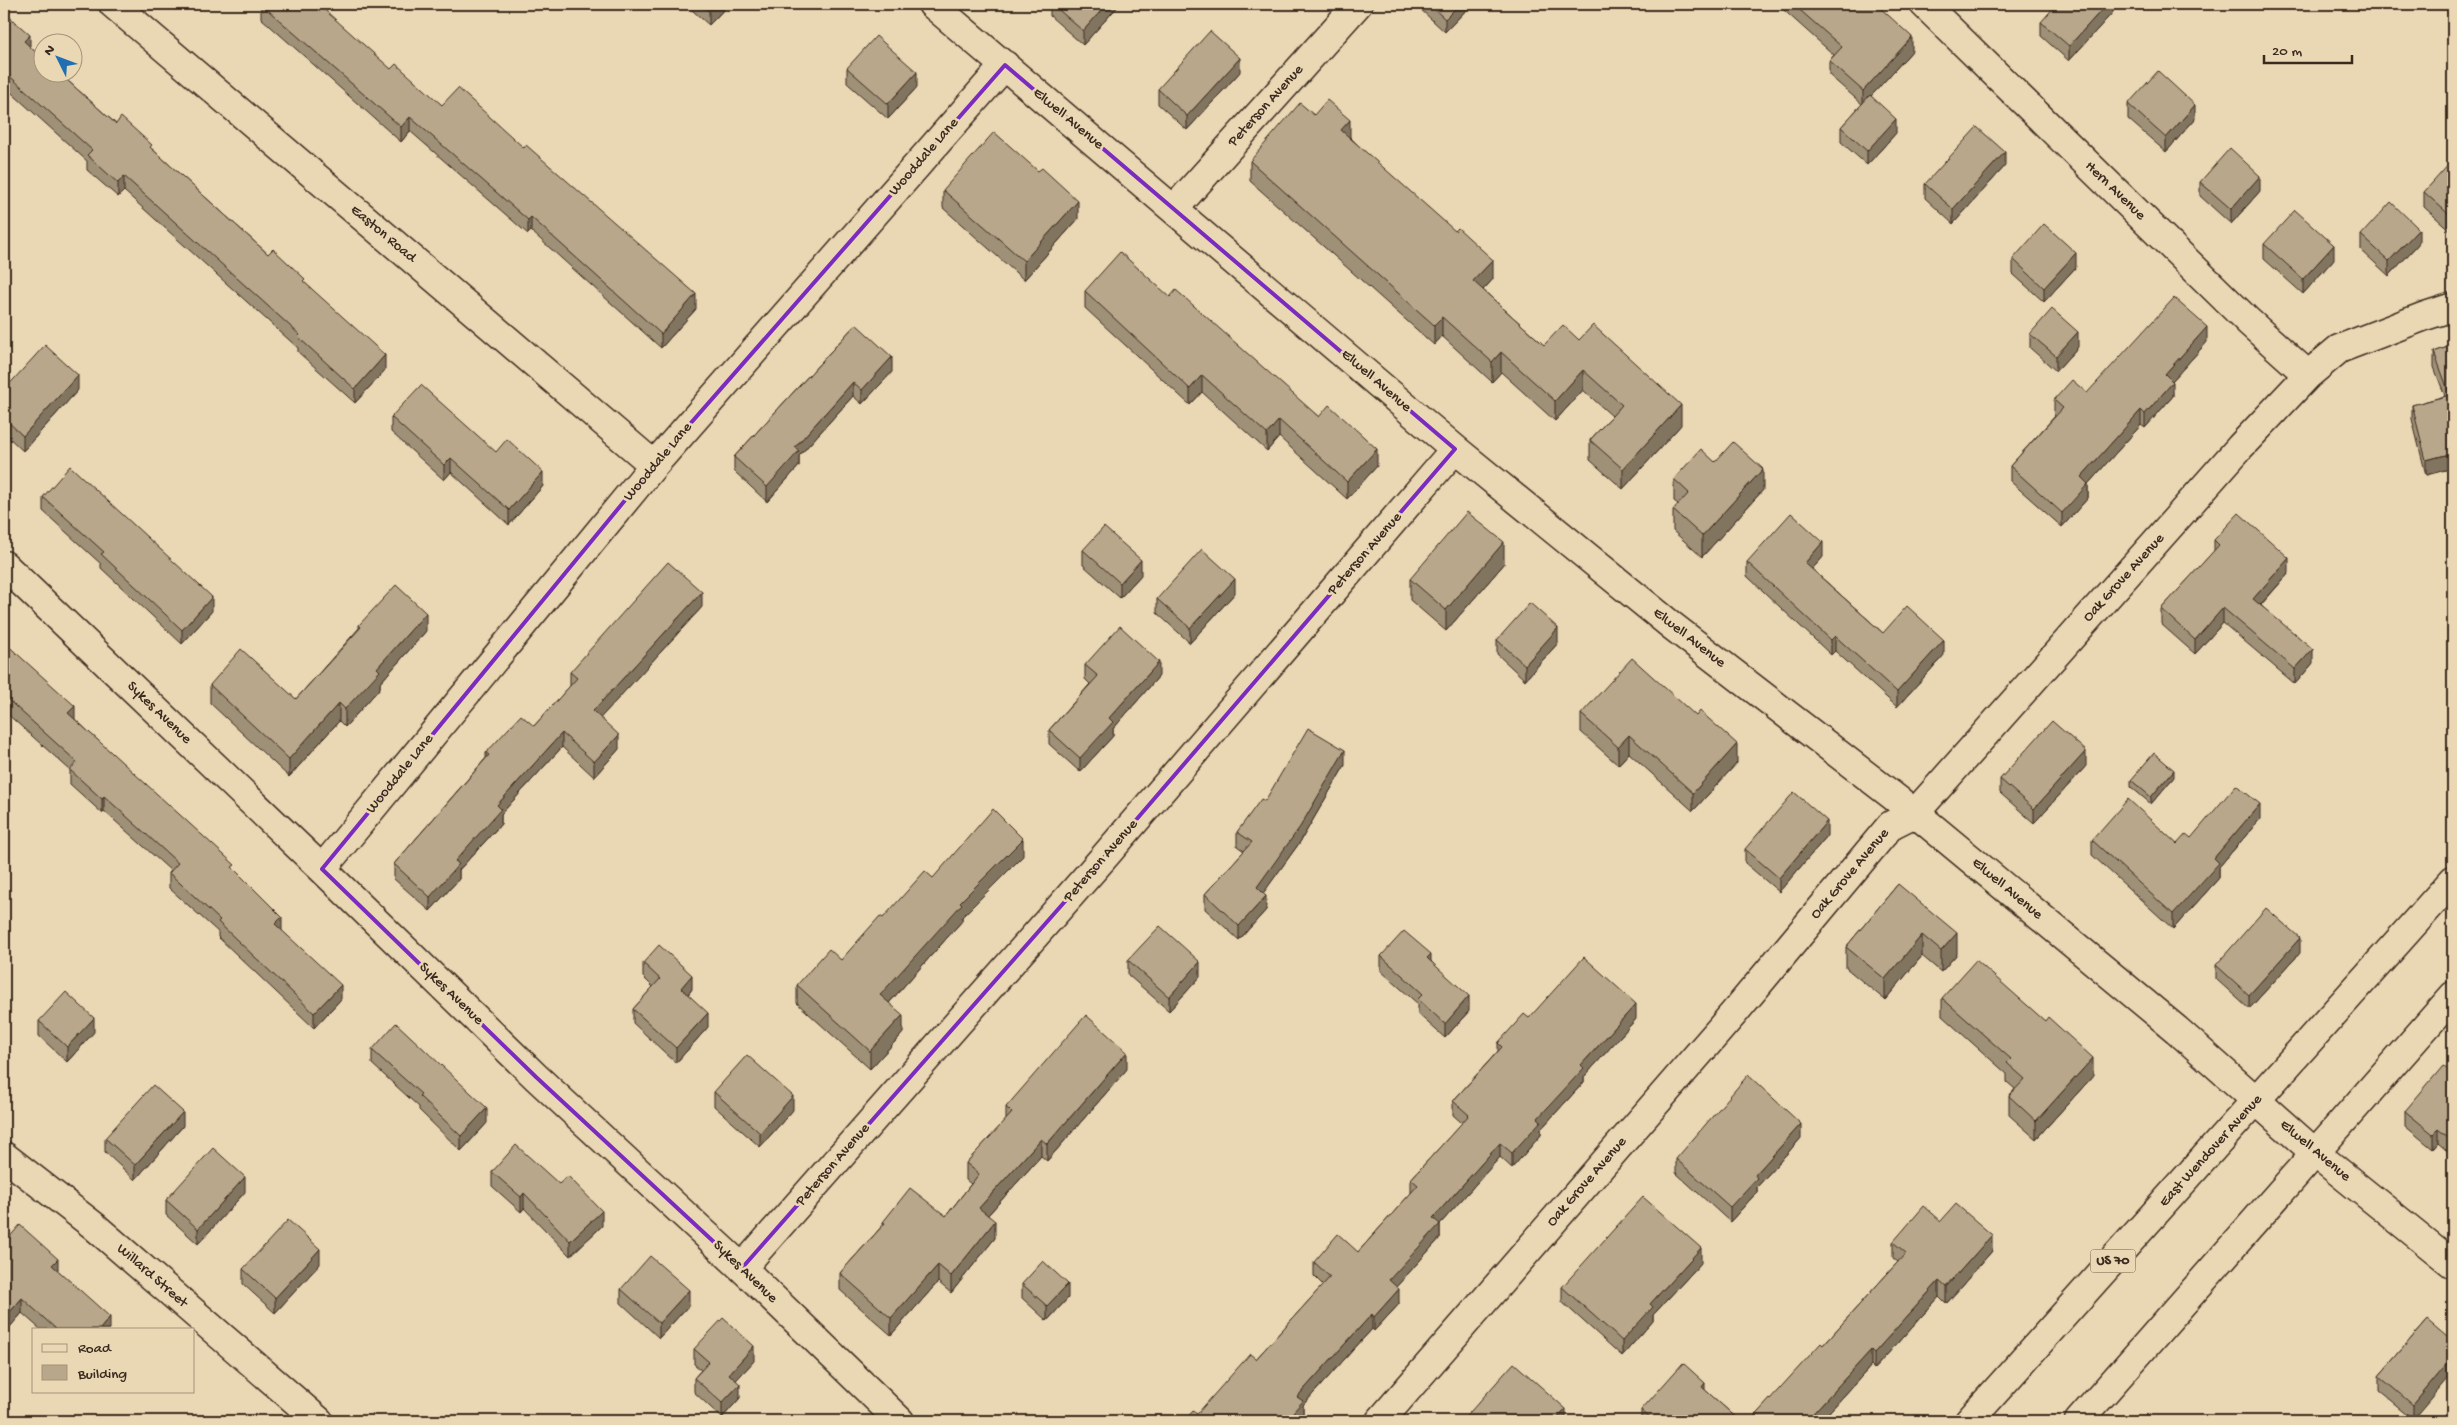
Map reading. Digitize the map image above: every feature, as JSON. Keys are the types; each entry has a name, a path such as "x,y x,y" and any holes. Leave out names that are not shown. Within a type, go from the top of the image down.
{"main road":[{"name":"Easton Road","path":"113,4 654,465"},
{"name":"Elwell Avenue","path":"932,4 1455,449 1671,625 1916,813 2177,1030 2314,1152 2453,1264"},
{"name":"Peterson Avenue","path":"1174,209 1358,4"},
{"name":"Hern Avenue","path":"1924,4 2249,322 2308,375"},
{"name":"Wooddale Lane","path":"322,869 654,465 1005,65"},
{"name":"Oak Grove Avenue","path":"1380,1421 1734,1013 1891,825 1916,813 2240,447 2308,375 2339,349 2453,307"},
{"name":"Peterson Avenue","path":"742,1268 1105,856 1455,449"},
{"name":"Sykes Avenue","path":"4,565 536,1077 742,1268 900,1421"},
{"name":"East Wendover Avenue","path":"1969,1421 2451,882"},
{"path":"2079,1421 2453,996"},
{"name":"Willard Street","path":"4,1156 94,1226 319,1421"}],"highlighted area":[{"path":"1005,65 1455,449 1105,856 742,1268 536,1077 322,869 654,465"}],"building":[{"path":"261,4 318,4 391,69 396,64 442,105 458,88 524,148 526,145 696,294 661,334 531,217 528,220 410,117 401,127"},
{"path":"701,4 716,4 709,11"},
{"path":"1052,4 1107,4 1083,31"},
{"path":"1429,4 1460,4 1445,19"},
{"path":"1793,4 1876,4 1912,37 1863,91 1829,61 1842,47"},
{"path":"2057,4 2107,4 2069,46 2041,22"},
{"path":"4,12 30,35 24,41 32,49 32,82 69,82 116,124 121,117 152,145 150,147 268,254 273,249 305,279 303,281 385,355 355,389 298,337 300,335 124,176 118,183 87,155 92,150 4,71"},
{"path":"1210,31 1240,58 1187,116 1158,89"},
{"path":"876,36 917,72 888,104 847,68"},
{"path":"2158,71 2195,105 2166,138 2128,104"},
{"path":"1870,95 1896,119 1867,151 1841,127"},
{"path":"1327,100 1350,120 1341,130 1455,231 1458,228 1493,260 1473,281 1544,345 1563,325 1579,340 1593,325 1681,405 1623,469 1590,440 1622,405 1583,370 1555,401 1501,352 1492,362 1442,317 1434,325 1250,161 1300,103 1314,115"},
{"path":"1977,127 2005,152 1953,209 1925,184"},
{"path":"994,132 1038,171 1042,168 1078,201 1024,261 943,190"},
{"path":"2230,148 2260,176 2231,209 2200,182"},
{"path":"2451,162 2453,164 2453,218 2424,192"},
{"path":"2391,202 2419,229 2389,261 2361,235"},
{"path":"2295,210 2334,245 2303,279 2264,244"},
{"path":"2044,224 2076,253 2044,288 2013,259"},
{"path":"1120,252 1170,297 1176,290 1319,417 1329,405 1377,449 1347,482 1279,420 1267,434 1202,375 1190,389 1085,291"},
{"path":"2174,298 2207,327 2165,374 2173,382 2145,414 2141,410 2081,477 2088,484 2062,513 2010,466 2063,408 2054,400 2072,380 2087,393"},
{"path":"2052,309 2078,332 2056,356 2030,334"},
{"path":"856,324 892,357 862,390 853,382 795,447 799,451 767,487 734,457"},
{"path":"45,345 78,375 23,436 4,418 4,390"},
{"path":"2453,345 2453,431 2451,432 2453,453 2426,460 2412,405 2450,395 2434,352"},
{"path":"421,385 496,452 507,439 543,472 509,510 451,458 444,465 391,417"},
{"path":"1733,442 1763,469 1702,536 1673,510 1689,493 1674,479 1701,449 1715,462"},
{"path":"70,466 212,597 182,630 101,554 104,552 43,497"},
{"path":"1467,512 1504,542 1446,610 1410,579"},
{"path":"1791,513 1823,542 1805,563 1883,633 1907,606 1944,640 1897,692 1835,636 1831,640 1747,562"},
{"path":"2239,513 2289,558 2253,599 2313,649 2295,669 2223,608 2195,640 2161,609 2219,545 2214,540"},
{"path":"1104,527 1141,560 1120,583 1083,550"},
{"path":"1202,549 1235,579 1190,628 1157,599"},
{"path":"668,562 702,592 593,711 619,735 594,762 562,733 497,805 501,809 455,861 459,864 430,897 394,864 489,755 486,753 521,715 534,726 577,678 570,672"},
{"path":"396,585 426,613 377,668 380,671 345,709 339,703 289,759 210,685 241,649 296,699"},
{"path":"1530,603 1558,628 1525,665 1497,640"},
{"path":"1120,626 1159,662 1109,718 1113,722 1080,758 1049,730 1098,676 1085,665"},
{"path":"4,642 75,706 68,713 235,865 232,867 282,917 275,924 341,985 314,1013 218,922 220,920 169,873 178,863 104,796 102,799 70,770 77,762 4,696"},
{"path":"1632,658 1696,716 1700,711 1737,744 1693,793 1629,735 1618,747 1581,714"},
{"path":"2052,721 2086,751 2034,809 2000,779"},
{"path":"1308,728 1345,750 1300,827 1257,887 1266,896 1239,926 1205,894 1252,842 1237,832 1261,799 1265,801"},
{"path":"2154,753 2174,770 2151,797 2131,780"},
{"path":"2236,785 2260,804 2214,858 2219,863 2173,914 2092,840 2128,799 2177,844 2186,834 2191,838"},
{"path":"1794,792 1827,821 1779,878 1745,849"},
{"path":"993,809 1023,839 960,902 962,904 880,995 903,1015 870,1051 797,985 829,949 841,960 880,916 883,918 925,871 933,878"},
{"path":"1898,884 1957,933 1941,951 1922,935 1885,979 1846,947"},
{"path":"2266,908 2300,938 2249,995 2216,965"},
{"path":"1160,926 1200,962 1169,997 1128,960"},
{"path":"1404,931 1431,954 1427,958 1469,996 1445,1024 1418,999 1423,994 1381,956"},
{"path":"659,945 692,975 681,988 708,1013 676,1048 633,1009 660,979 643,963"},
{"path":"1584,957 1636,1004 1581,1065 1584,1068 1538,1118 1541,1121 1512,1153 1500,1143 1433,1218 1440,1224 1389,1280 1399,1289 1374,1317 1372,1314 1297,1397 1303,1401 1285,1421 1184,1421 1193,1411 1197,1414 1250,1354 1256,1359 1330,1277 1314,1262 1338,1234 1358,1252 1418,1185 1411,1179 1469,1115 1453,1101 1502,1047 1498,1043 1524,1014 1529,1018"},
{"path":"1976,960 2045,1021 2048,1017 2093,1058 2036,1121 2009,1096 2025,1079 2007,1063 2011,1059 1942,998"},
{"path":"66,992 94,1018 67,1047 39,1021"},
{"path":"1086,1015 1127,1052 1047,1144 1041,1139 979,1208 995,1221 951,1276 938,1265 891,1318 840,1273 885,1223 883,1222 910,1188 946,1216 979,1174 966,1163 1012,1113 1006,1107"},
{"path":"396,1023 487,1108 461,1136 419,1096 421,1094 372,1050"},
{"path":"747,1055 793,1096 760,1133 714,1092"},
{"path":"2443,1066 2453,1074 2453,1141 2438,1129 2433,1134 2405,1111"},
{"path":"1748,1075 1801,1124 1755,1175 1757,1178 1730,1207 1676,1159"},
{"path":"153,1085 183,1112 135,1165 105,1138"},
{"path":"516,1145 559,1184 568,1176 602,1211 570,1241 524,1193 521,1197 492,1172"},
{"path":"213,1148 245,1177 198,1229 166,1200"},
{"path":"1643,1197 1701,1248 1650,1304 1653,1307 1622,1341 1562,1287"},
{"path":"1956,1204 1992,1235 1946,1287 1939,1281 1874,1353 1871,1350 1806,1421 1750,1421 1821,1343 1823,1345 1906,1253 1893,1242 1924,1206 1941,1221"},
{"path":"288,1220 320,1249 275,1298 243,1269"},
{"path":"20,1225 58,1259 52,1265 110,1317 101,1328 55,1328 22,1298 9,1313 4,1308 4,1239 6,1241"},
{"path":"650,1256 689,1290 659,1323 621,1289"},
{"path":"1043,1261 1068,1284 1047,1306 1022,1284"},
{"path":"723,1318 754,1346 729,1374 740,1384 722,1403 694,1378 709,1362 694,1349"},
{"path":"2427,1320 2453,1342 2453,1357 2413,1405 2379,1376"},
{"path":"1514,1363 1566,1409 1555,1421 1462,1421"},
{"path":"1683,1363 1705,1383 1702,1387 1740,1421 1678,1421 1674,1417 1671,1421 1653,1421 1641,1410"}]}
